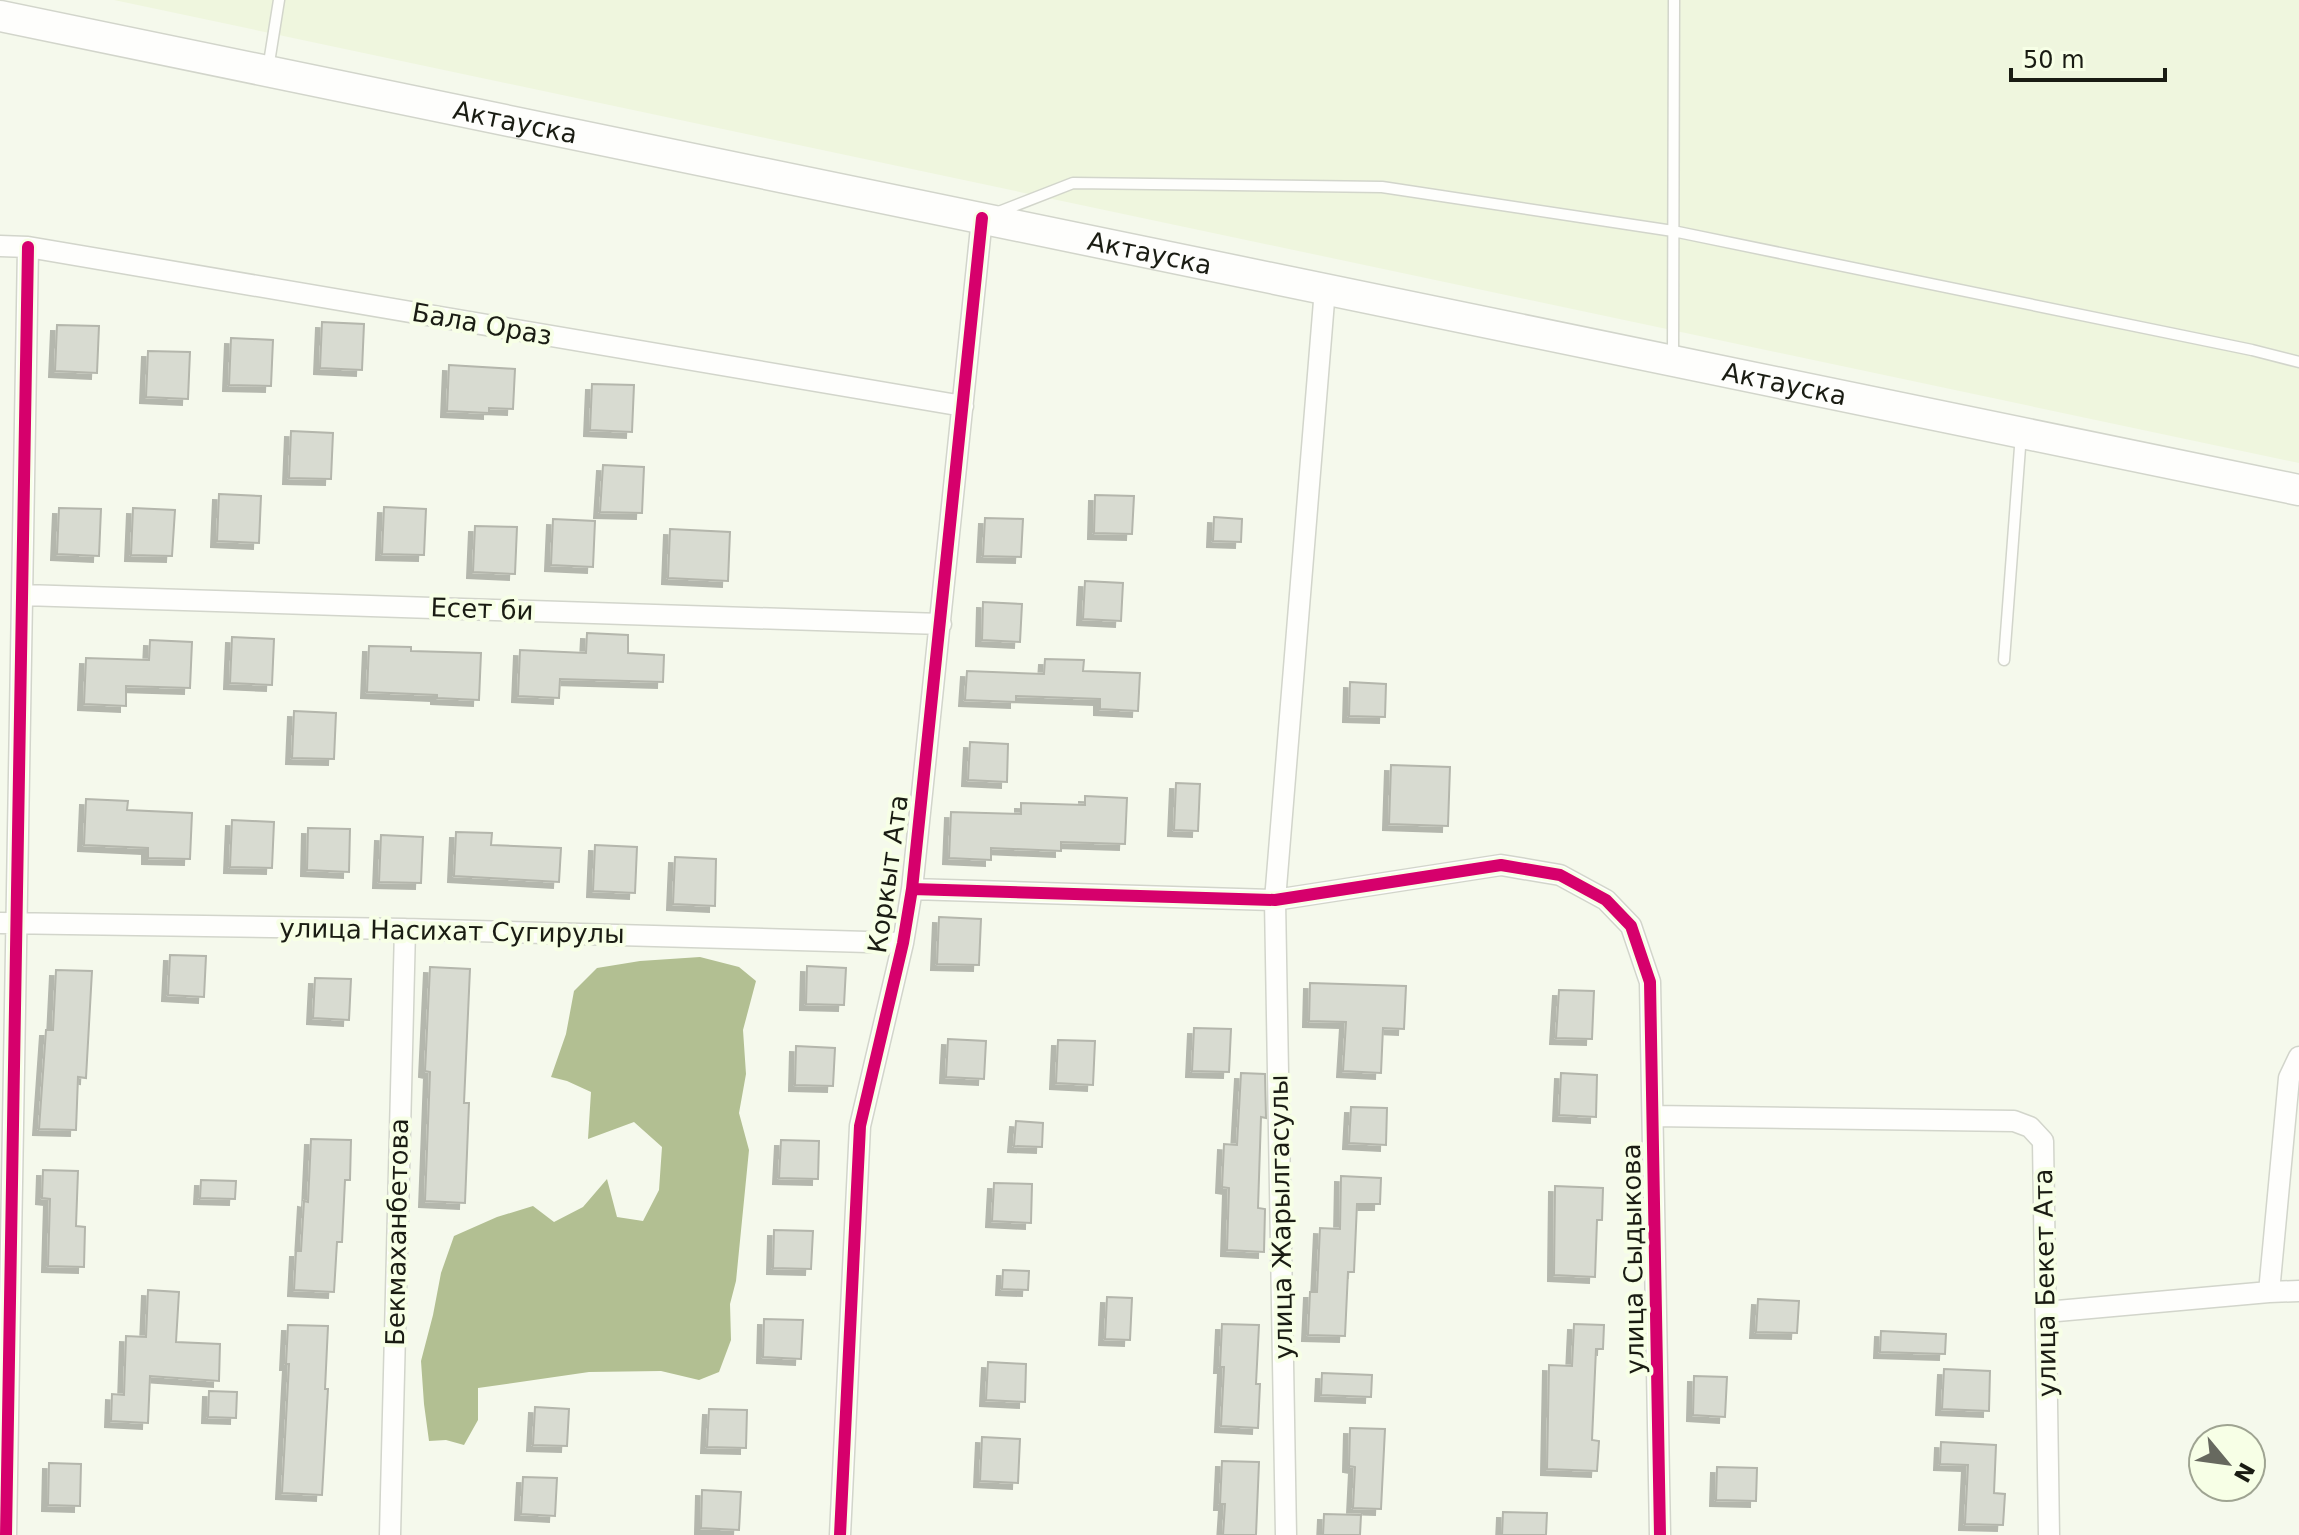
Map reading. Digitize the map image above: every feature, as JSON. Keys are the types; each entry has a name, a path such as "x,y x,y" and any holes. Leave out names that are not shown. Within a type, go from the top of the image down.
{"main road":[{"name":"Актауска","path":"0,16 2299,490"}],"street":[{"name":"Коркыт Ата","path":"840,1535 860,1126 903,943 912,889 982,218"},
{"name":"Бала Ораз","path":"0,246 28,247 963,406"},
{"path":"6,1535 8,923 23,595 28,247"},
{"name":"улица Жарылгасулы","path":"1286,1535 1275,900 1325,289"},
{"name":"Есет би","path":"23,595 941,624"},
{"name":"улица Сыдыкова","path":"912,889 1275,900 1501,865 1560,875 1606,900 1631,926 1650,982 1660,1535"},
{"name":"улица Насихат Сугирулы","path":"8,923 405,929 903,943"},
{"name":"Бекмаханбетова","path":"390,1535 405,929"},
{"path":"2269,1292 2289,1078 2299,1057"},
{"name":"улица Бекет Ата","path":"1653,1116 2014,1121 2030,1127 2043,1141 2049,1535"},
{"path":"2046,1312 2299,1291"}],"lane":[{"path":"268,71 279,0"},
{"path":"1673,360 1674,0"},
{"path":"982,218 1073,183 1382,187 1673,231 2299,362"},
{"path":"2004,660 2021,432"}],"shaded area":[{"path":"114,0 2299,0 2299,463"},
{"path":"700,957 739,967 756,981 743,1030 746,1074 739,1113 749,1150 736,1281 730,1304 731,1340 719,1372 699,1380 661,1371 589,1372 478,1388 478,1420 464,1445 446,1440 429,1441 421,1361 441,1273 454,1236 497,1217 533,1206 554,1222 583,1207 607,1179 617,1217 643,1221 659,1190 662,1147 634,1122 588,1139 591,1092 551,1077 566,1034 574,991 597,968"}],"building":[{"path":"322,322 364,324 362,370 320,368"},
{"path":"57,325 99,326 97,373 55,371"},
{"path":"231,338 273,340 271,386 229,385"},
{"path":"148,351 190,352 188,399 146,397"},
{"path":"449,365 515,369 513,409 489,408 489,413 447,411"},
{"path":"592,384 634,385 632,432 590,430"},
{"path":"291,431 333,433 331,479 289,478"},
{"path":"603,465 644,467 642,513 600,512"},
{"path":"219,494 261,496 259,543 217,541"},
{"path":"1095,495 1134,496 1132,534 1094,533"},
{"path":"384,507 426,509 424,555 382,554"},
{"path":"59,508 101,509 99,556 57,554"},
{"path":"133,508 175,510 172,556 131,555"},
{"path":"1214,517 1242,519 1241,542 1213,541"},
{"path":"985,518 1023,519 1021,557 983,556"},
{"path":"553,519 595,521 593,567 551,565"},
{"path":"475,526 517,527 515,574 473,572"},
{"path":"670,529 730,532 728,581 668,578"},
{"path":"1085,581 1123,583 1121,621 1083,619"},
{"path":"983,602 1022,604 1020,642 982,640"},
{"path":"587,633 628,635 628,653 664,655 663,682 560,679 559,698 518,696 520,650 586,653"},
{"path":"232,637 274,639 272,685 230,683"},
{"path":"150,640 192,642 190,688 126,686 126,706 84,704 86,658 149,660"},
{"path":"369,646 481,653 479,700 367,692"},
{"path":"1045,659 1084,660 1083,671 1140,673 1138,711 1100,709 1100,699 1016,696 1016,702 965,700 967,671 1044,674"},
{"path":"1350,682 1386,684 1385,717 1349,716"},
{"path":"294,711 336,713 334,759 292,758"},
{"path":"970,742 1008,744 1007,782 968,780"},
{"path":"1391,765 1450,767 1448,826 1389,824"},
{"path":"1176,783 1200,784 1198,831 1174,830"},
{"path":"1085,796 1127,798 1125,844 1061,842 1061,851 991,848 991,860 949,858 951,812 1021,814 1021,803 1085,805"},
{"path":"86,799 128,801 127,810 192,813 190,859 148,858 148,848 84,845"},
{"path":"232,820 274,822 272,868 230,867"},
{"path":"308,828 350,829 349,872 307,870"},
{"path":"456,832 492,833 491,845 561,848 559,882 454,876"},
{"path":"381,835 423,837 421,883 379,882"},
{"path":"595,845 637,847 635,893 593,891"},
{"path":"675,857 716,859 715,906 673,904"},
{"path":"939,917 981,919 979,965 937,964"},
{"path":"170,955 206,956 204,997 168,995"},
{"path":"807,966 846,968 844,1005 806,1004"},
{"path":"430,967 470,969 464,1103 469,1103 465,1203 425,1201 430,1072 425,1071"},
{"path":"56,970 92,971 86,1078 78,1077 76,1130 39,1129 46,1030 53,1030"},
{"path":"315,978 351,979 349,1020 313,1018"},
{"path":"1310,983 1406,986 1404,1029 1383,1028 1381,1073 1343,1071 1346,1022 1309,1021"},
{"path":"1559,990 1594,991 1592,1039 1556,1038"},
{"path":"1194,1028 1231,1029 1229,1072 1192,1071"},
{"path":"948,1039 986,1041 984,1079 946,1077"},
{"path":"1058,1040 1095,1041 1093,1085 1056,1083"},
{"path":"796,1046 835,1048 833,1086 795,1085"},
{"path":"1241,1073 1265,1074 1266,1118 1261,1117 1258,1208 1265,1209 1264,1252 1227,1250 1229,1188 1222,1187 1224,1144 1237,1145"},
{"path":"1561,1073 1597,1075 1596,1117 1559,1115"},
{"path":"1351,1107 1387,1108 1386,1145 1349,1143"},
{"path":"1016,1121 1043,1123 1042,1147 1014,1146"},
{"path":"311,1139 351,1140 350,1180 345,1180 342,1242 337,1242 334,1292 294,1290 296,1251 301,1251 304,1201 308,1202"},
{"path":"781,1140 819,1141 818,1179 779,1178"},
{"path":"43,1170 78,1171 76,1226 85,1227 84,1267 48,1266 50,1199 42,1198"},
{"path":"1341,1176 1381,1178 1380,1204 1357,1204 1354,1272 1348,1272 1345,1336 1308,1335 1310,1292 1317,1292 1320,1228 1340,1229"},
{"path":"201,1180 236,1181 235,1199 200,1198"},
{"path":"994,1183 1032,1184 1031,1223 992,1221"},
{"path":"1555,1186 1603,1188 1602,1220 1597,1220 1595,1277 1554,1275"},
{"path":"774,1230 813,1231 811,1269 773,1268"},
{"path":"1003,1270 1029,1271 1028,1290 1002,1289"},
{"path":"148,1290 179,1292 176,1342 220,1344 219,1381 150,1376 148,1423 111,1421 112,1394 124,1395 126,1336 146,1337"},
{"path":"1107,1297 1132,1298 1130,1340 1105,1339"},
{"path":"1758,1299 1799,1301 1797,1333 1756,1332"},
{"path":"764,1319 803,1320 801,1359 763,1357"},
{"path":"1222,1324 1259,1325 1256,1384 1260,1384 1258,1428 1221,1426 1224,1367 1220,1367"},
{"path":"1574,1324 1604,1325 1603,1349 1596,1349 1592,1440 1599,1441 1597,1471 1547,1469 1549,1365 1572,1366"},
{"path":"288,1325 328,1326 322,1495 282,1493"},
{"path":"1881,1331 1946,1334 1945,1354 1880,1352"},
{"path":"988,1362 1026,1364 1025,1402 986,1400"},
{"path":"1944,1369 1990,1371 1989,1411 1942,1409"},
{"path":"1322,1373 1372,1375 1371,1397 1321,1395"},
{"path":"1694,1376 1727,1377 1725,1417 1693,1415"},
{"path":"209,1391 237,1392 236,1418 208,1417"},
{"path":"535,1407 569,1409 567,1446 533,1445"},
{"path":"709,1409 747,1410 746,1448 707,1447"},
{"path":"1350,1428 1385,1429 1381,1509 1353,1508 1355,1467 1349,1466"},
{"path":"982,1437 1020,1439 1018,1483 980,1481"},
{"path":"1941,1442 1996,1445 1994,1493 2005,1494 2003,1525 1965,1524 1968,1465 1940,1464"},
{"path":"1222,1461 1259,1462 1256,1535 1223,1535 1225,1504 1220,1504"},
{"path":"49,1463 81,1464 80,1506 48,1505"},
{"path":"1717,1467 1757,1468 1756,1501 1716,1500"},
{"path":"523,1477 557,1478 555,1516 521,1514"},
{"path":"702,1490 741,1492 739,1530 701,1528"},
{"path":"1503,1512 1547,1513 1546,1535 1502,1535"},
{"path":"1324,1514 1361,1515 1360,1535 1323,1535"}],"cycle path":[{"path":"840,1535 860,1126 903,943 912,889 982,218"},
{"path":"6,1535 28,247"},
{"path":"912,889 1275,900 1501,865 1560,875 1606,900 1631,926 1650,982 1660,1535"}]}
